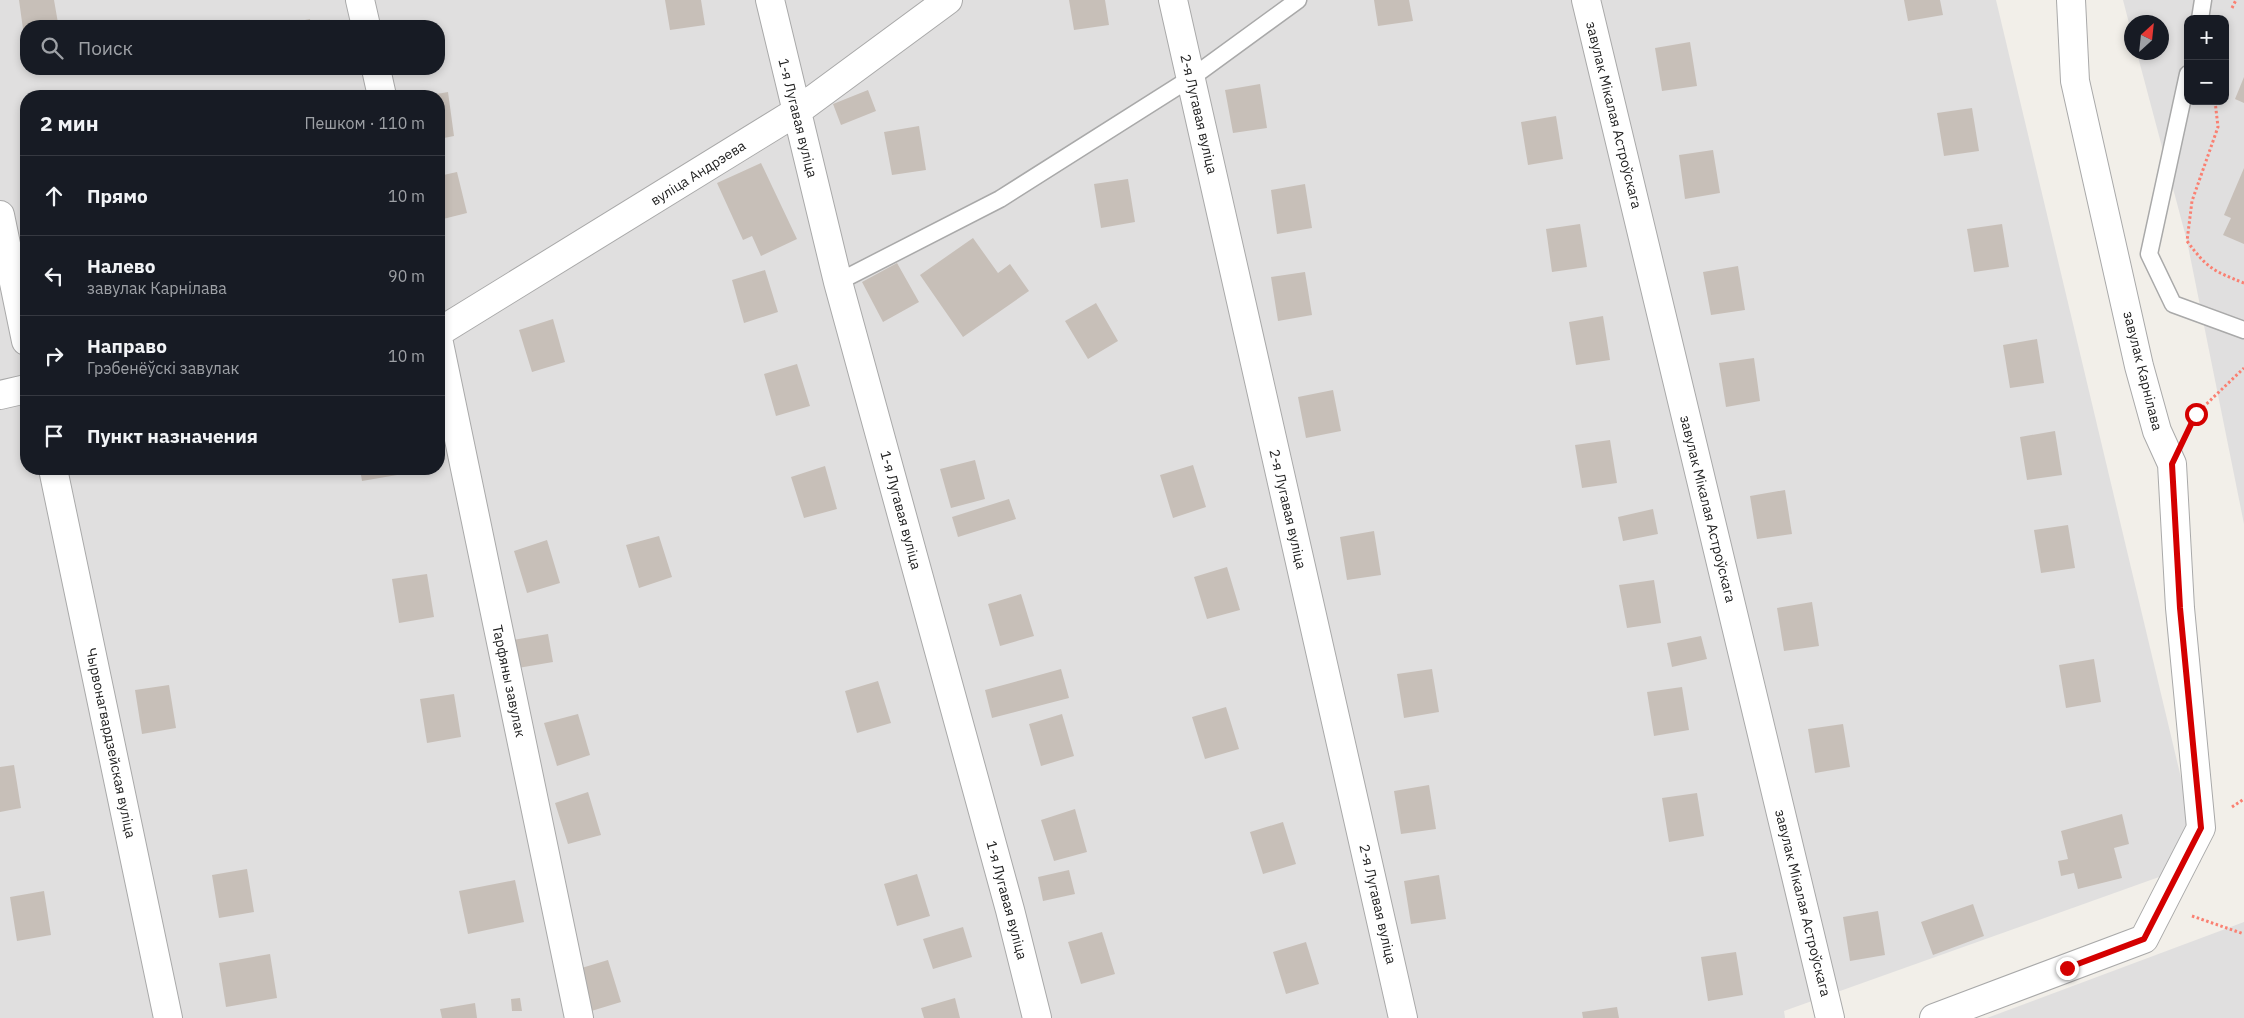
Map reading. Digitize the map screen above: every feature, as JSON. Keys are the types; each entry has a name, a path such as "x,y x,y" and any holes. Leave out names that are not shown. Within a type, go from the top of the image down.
{"street":[{"path":"360,0 365,20"},
{"name":"1-я Лугавая вуліца","path":"770,0 838,282 1010,910 1037,1018"},
{"name":"вуліца Андрэева","path":"445,328 796,112 948,0"},
{"name":"2-я Лугавая вуліца","path":"1173,0 1403,1018"},
{"name":"завулак Мікалая Астроўскага","path":"1586,0 1830,1018"},
{"name":"завулак Карнілава","path":"1934,1018 2144,939 2201,828 2180,608 2172,464 2157,431 2140,366 2075,81 2071,0"},
{"path":"377,75 381,90"},
{"path":"0,215 20,312"},
{"name":"Тарфяны завулак","path":"445,372 579,1018"},
{"path":"0,395 20,390"},
{"name":"Чырвонагвардзейская вуліца","path":"54,475 168,1018"}],"lane":[{"path":"838,282 1000,199 1191,78 1298,0"},
{"path":"2201,15 2203,0"},
{"path":"2184,92 2149,254 2173,304 2244,330"}],"path":[{"path":"2215,105 2218,127 2192,201 2187,241 2203,263 2219,273 2244,283"},
{"path":"2172,464 2196,414 2244,368"},
{"path":"2161,906 2244,934"}],"shaded area":[{"path":"0,0 1996,0 2201,862 1784,1011 1785,1018 0,1018"},
{"path":"2123,0 2244,0 2244,524 2187,241 2139,60 2169,60 2169,15 2127,15"},
{"path":"2244,922 2244,1018 1987,1018"}],"building":[{"path":"19,0 54,0 57,20 22,20"},
{"path":"665,0 701,0 705,25 670,30"},
{"path":"1069,0 1105,0 1109,25 1074,30"},
{"path":"1374,0 1409,0 1413,21 1378,26"},
{"path":"1904,0 1940,0 1943,15 1908,21"},
{"path":"1690,42 1697,86 1662,91 1655,48"},
{"path":"2244,77 2244,103 2235,99"},
{"path":"1260,84 1267,128 1233,133 1225,90"},
{"path":"868,90 876,111 841,125 833,104"},
{"path":"448,92 454,136 445,138 445,93"},
{"path":"1972,108 1979,151 1944,156 1937,113"},
{"path":"1556,116 1563,159 1528,165 1521,122"},
{"path":"919,126 926,170 892,175 884,132"},
{"path":"1713,150 1720,193 1685,199 1679,155"},
{"path":"761,163 797,239 761,256 752,236 743,240 717,183"},
{"path":"2244,168 2244,244 2223,235 2231,218 2224,215"},
{"path":"457,172 467,213 445,218 445,175"},
{"path":"1128,179 1135,222 1101,228 1094,184"},
{"path":"1305,184 1312,228 1277,234 1271,190"},
{"path":"1580,224 1587,267 1552,272 1546,229"},
{"path":"2002,224 2009,267 1974,272 1967,229"},
{"path":"973,238 998,273 1010,264 1029,291 963,337 920,275"},
{"path":"897,263 919,302 883,322 862,282"},
{"path":"1738,266 1745,310 1711,315 1703,272"},
{"path":"765,270 778,312 744,323 732,280"},
{"path":"1305,272 1312,315 1278,321 1271,277"},
{"path":"1096,303 1118,341 1088,359 1065,321"},
{"path":"1603,316 1610,360 1576,365 1569,322"},
{"path":"553,319 565,362 532,372 519,330"},
{"path":"2037,339 2044,383 2010,388 2003,345"},
{"path":"1754,358 1760,401 1726,407 1719,363"},
{"path":"797,364 810,406 776,416 764,374"},
{"path":"1333,390 1341,431 1306,438 1298,397"},
{"path":"2055,431 2062,475 2027,480 2020,437"},
{"path":"1610,440 1617,483 1582,488 1575,445"},
{"path":"975,460 985,499 951,508 940,469"},
{"path":"1193,465 1206,507 1173,518 1160,475"},
{"path":"825,466 837,509 804,518 791,477"},
{"path":"361,475 397,475 362,481"},
{"path":"1785,490 1792,534 1757,539 1750,496"},
{"path":"1009,499 1016,519 958,537 952,517"},
{"path":"1653,509 1658,534 1623,541 1618,517"},
{"path":"2068,525 2075,568 2041,573 2034,530"},
{"path":"1374,531 1381,575 1347,580 1340,537"},
{"path":"659,536 672,577 639,588 626,545"},
{"path":"547,540 560,583 527,593 514,551"},
{"path":"1227,567 1240,610 1207,619 1194,577"},
{"path":"427,574 434,617 399,623 392,579"},
{"path":"1654,580 1661,623 1627,628 1619,585"},
{"path":"1021,594 1034,636 1000,646 988,604"},
{"path":"1812,602 1819,646 1784,651 1777,608"},
{"path":"548,634 553,662 518,668 513,640"},
{"path":"1701,636 1707,659 1672,667 1667,643"},
{"path":"2094,659 2101,702 2066,708 2059,665"},
{"path":"1061,669 1069,698 992,718 985,690"},
{"path":"1432,669 1439,712 1404,718 1397,674"},
{"path":"878,681 891,723 857,733 845,691"},
{"path":"169,685 176,728 142,734 135,690"},
{"path":"1682,687 1689,730 1654,736 1647,692"},
{"path":"454,694 461,737 427,743 420,699"},
{"path":"1226,707 1239,749 1205,759 1192,717"},
{"path":"578,714 590,755 557,766 544,723"},
{"path":"1062,714 1074,756 1041,766 1029,724"},
{"path":"1843,724 1850,767 1815,773 1808,729"},
{"path":"14,765 21,808 0,812 0,767"},
{"path":"1429,785 1436,829 1401,834 1394,791"},
{"path":"588,792 601,835 568,844 555,803"},
{"path":"1697,793 1704,836 1669,842 1662,798"},
{"path":"1075,809 1087,852 1054,861 1041,820"},
{"path":"2122,814 2129,844 2114,848 2122,878 2078,889 2074,873 2061,876 2058,861 2068,859 2061,831"},
{"path":"1283,822 1296,864 1263,874 1250,832"},
{"path":"247,869 254,912 219,918 212,875"},
{"path":"1069,870 1075,894 1043,901 1038,877"},
{"path":"917,874 930,916 897,926 884,884"},
{"path":"1439,875 1446,919 1411,924 1404,881"},
{"path":"515,880 524,922 468,934 459,891"},
{"path":"44,891 51,935 17,941 10,897"},
{"path":"1973,904 1984,936 1933,955 1921,922"},
{"path":"1878,911 1885,955 1850,961 1843,917"},
{"path":"963,927 972,957 933,969 923,939"},
{"path":"1102,932 1115,974 1081,984 1068,942"},
{"path":"1306,942 1319,984 1286,994 1273,952"},
{"path":"1736,952 1743,995 1708,1001 1701,957"},
{"path":"270,954 277,998 226,1007 219,963"},
{"path":"608,960 621,1002 588,1012 575,970"},
{"path":"520,998 522,1011 512,1011 511,999"},
{"path":"955,998 960,1018 924,1018 921,1008"},
{"path":"475,1003 477,1018 442,1018 440,1009"},
{"path":"1617,1007 1619,1018 1583,1018 1582,1012"}],"route":[{"path":"2067,968 2144,939 2201,828 2180,608 2172,464 2196,414"}]}
